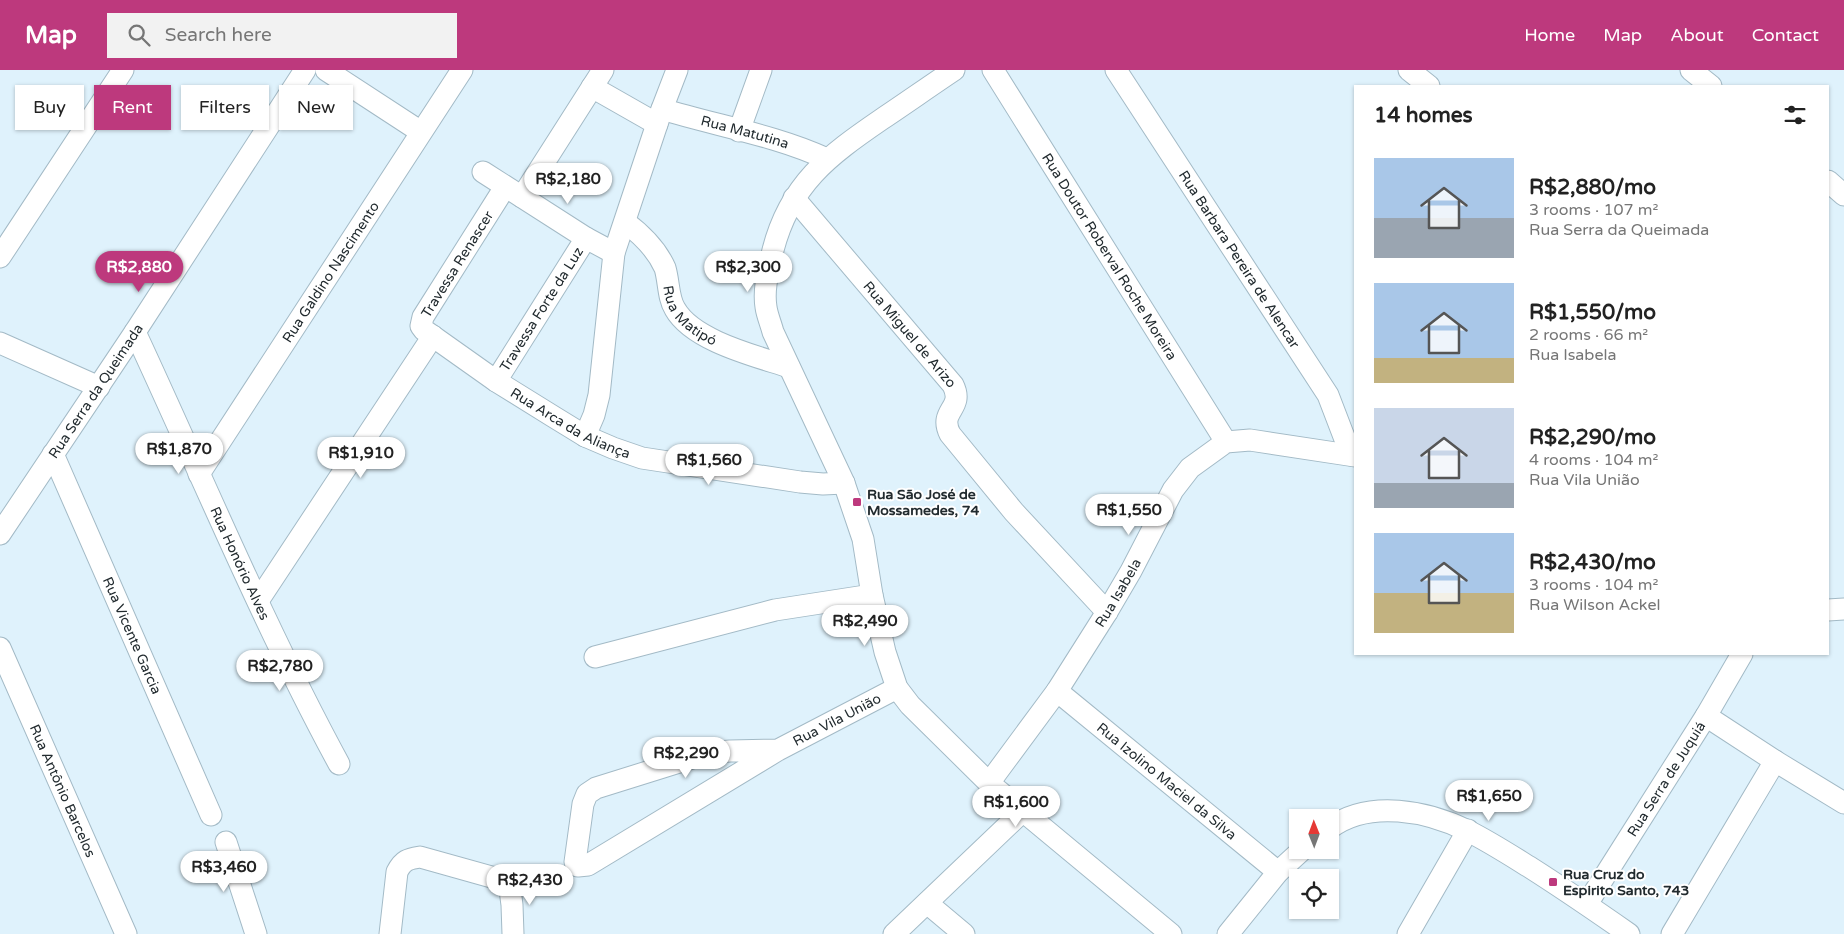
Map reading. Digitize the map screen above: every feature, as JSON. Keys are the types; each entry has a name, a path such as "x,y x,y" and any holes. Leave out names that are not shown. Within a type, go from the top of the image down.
{"street":[{"path":"0,257 123,70"},
{"name":"Rua Serra da Queimada","path":"0,534 99,387 305,70"},
{"path":"326,70 421,132"},
{"name":"Rua Galdino Nascimento","path":"199,474 462,70"},
{"path":"585,436 594,415 599,395 614,253 677,70"},
{"path":"739,130 761,70"},
{"path":"954,70 827,159 794,198 781,224 766,280 766,306 773,332 844,483 863,539 884,652 897,688 910,705 989,783 1024,810 1171,934"},
{"name":"Rua Doutor Roberval Roche Moreira","path":"993,70 1226,442"},
{"name":"Rua Barbara Pereira de Alencar","path":"1116,70 1328,395 1353,455"},
{"path":"1410,70 1428,85"},
{"path":"1692,70 1710,85"},
{"path":"514,192 598,78 660,116"},
{"name":"Rua Matutina","path":"660,116 739,130 786,142 827,159"},
{"path":"483,172 586,238 614,253"},
{"path":"1829,182 1844,195"},
{"name":"Travessa Renascer","path":"433,336 421,326 423,317 514,192"},
{"name":"Rua Miguel de Arizo","path":"794,198 953,385 957,393 956,403 946,418 946,427 950,434 1014,512 1107,612"},
{"name":"Rua Matipó","path":"626,222 640,233 664,268 674,308 686,325 709,339 789,368"},
{"name":"Travessa Forte da Luz","path":"496,381 586,238"},
{"name":"Rua Honório Alves","path":"135,332 304,699 339,764"},
{"path":"258,601 433,336"},
{"name":"Rua Arca da Aliança","path":"433,336 496,381 585,436 613,448 642,458 800,482 844,483"},
{"path":"0,343 99,387"},
{"path":"1226,442 1250,440 1353,455"},
{"name":"Rua Isabela","path":"989,783 1057,691 1107,612 1131,571 1173,490 1190,468 1226,442"},
{"name":"Rua Vicente Garcia","path":"53,454 211,815"},
{"path":"595,657 775,610 872,595"},
{"path":"1829,610 1844,609"},
{"name":"Rua Antônio Barcelos","path":"0,648 126,934"},
{"name":"Rua Serra de Juquiá","path":"1587,904 1706,716 1741,655"},
{"name":"Rua Vila União","path":"778,750 708,753 596,788 587,794 583,804 575,862 578,866 588,865 778,750 897,688"},
{"name":"Rua Izolino Maciel da Silva","path":"1057,691 1278,872"},
{"path":"1706,716 1844,803"},
{"path":"1672,934 1775,761"},
{"path":"894,934 1024,810"},
{"path":"1339,821 1364,812 1383,810 1411,812 1468,830 1587,904 1629,934"},
{"path":"1408,934 1468,830"},
{"path":"226,842 256,934"},
{"path":"390,934 397,872 401,864 408,859 420,857 509,882 513,934"},
{"path":"1228,934 1278,872 1292,859"},
{"path":"927,903 964,934"}],"place":[{"name":"Rua São José de Mossamedes, 74","path":"857,502"},
{"name":"Rua Cruz do Espirito Santo, 743","path":"1553,882"}]}
